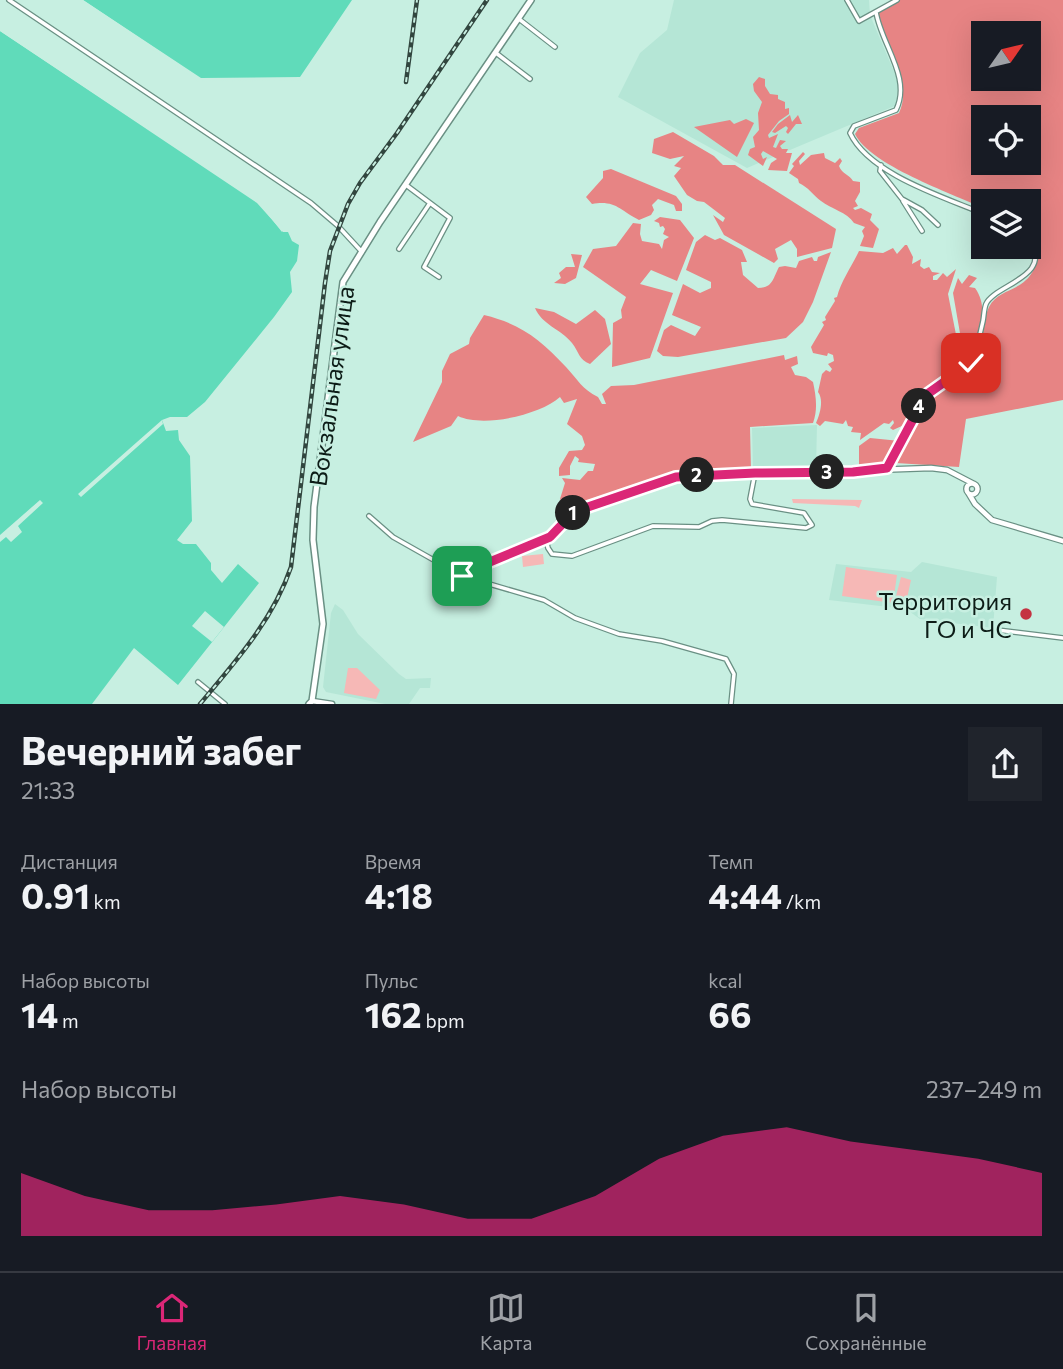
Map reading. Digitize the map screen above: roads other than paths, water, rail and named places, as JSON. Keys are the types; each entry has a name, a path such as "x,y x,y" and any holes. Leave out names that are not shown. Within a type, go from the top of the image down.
{"main road":[{"name":"Вокзальная улица","path":"310,703 324,613 313,540 314,508 341,291 347,275 406,184 531,0"}],"street":[{"path":"9,0 311,203 338,226 362,252"},
{"path":"848,0 859,21 897,0"},
{"path":"876,12 883,39 895,63 901,100 896,110 854,126 850,133 861,150 881,165 904,179 971,208"},
{"path":"519,19 555,47"},
{"path":"496,53 530,79"},
{"path":"881,165 880,171 922,231"},
{"path":"406,184 450,218 424,267 439,277"},
{"path":"902,199 922,210 938,225"},
{"path":"399,249 430,203"},
{"path":"887,468 926,395 971,363 985,305 993,295 1021,281 1034,259"},
{"path":"462,576 468,571 546,539 573,513 676,477 853,472 887,468 947,470 978,488 977,500 986,514"},
{"path":"947,470 960,481 992,520 1063,541"},
{"path":"546,539 552,554 572,556 653,526 699,527 722,520 806,528 812,525 804,513 752,503 750,499 755,473"},
{"path":"968,493 967,486 974,484"},
{"path":"968,493 978,492"},
{"path":"369,516 393,537 462,576 544,600 575,618 619,634 662,641 726,659 734,674 731,704"},
{"path":"997,630 1063,638"},
{"path":"198,682 225,704"},
{"path":"310,703 332,704"}],"railway":[{"path":"406,82 417,0"},
{"path":"200,704 264,622 291,567 330,251 348,204 487,0"}],"place":[{"name":"Территория ГО и ЧС","path":"1026,614"}]}
